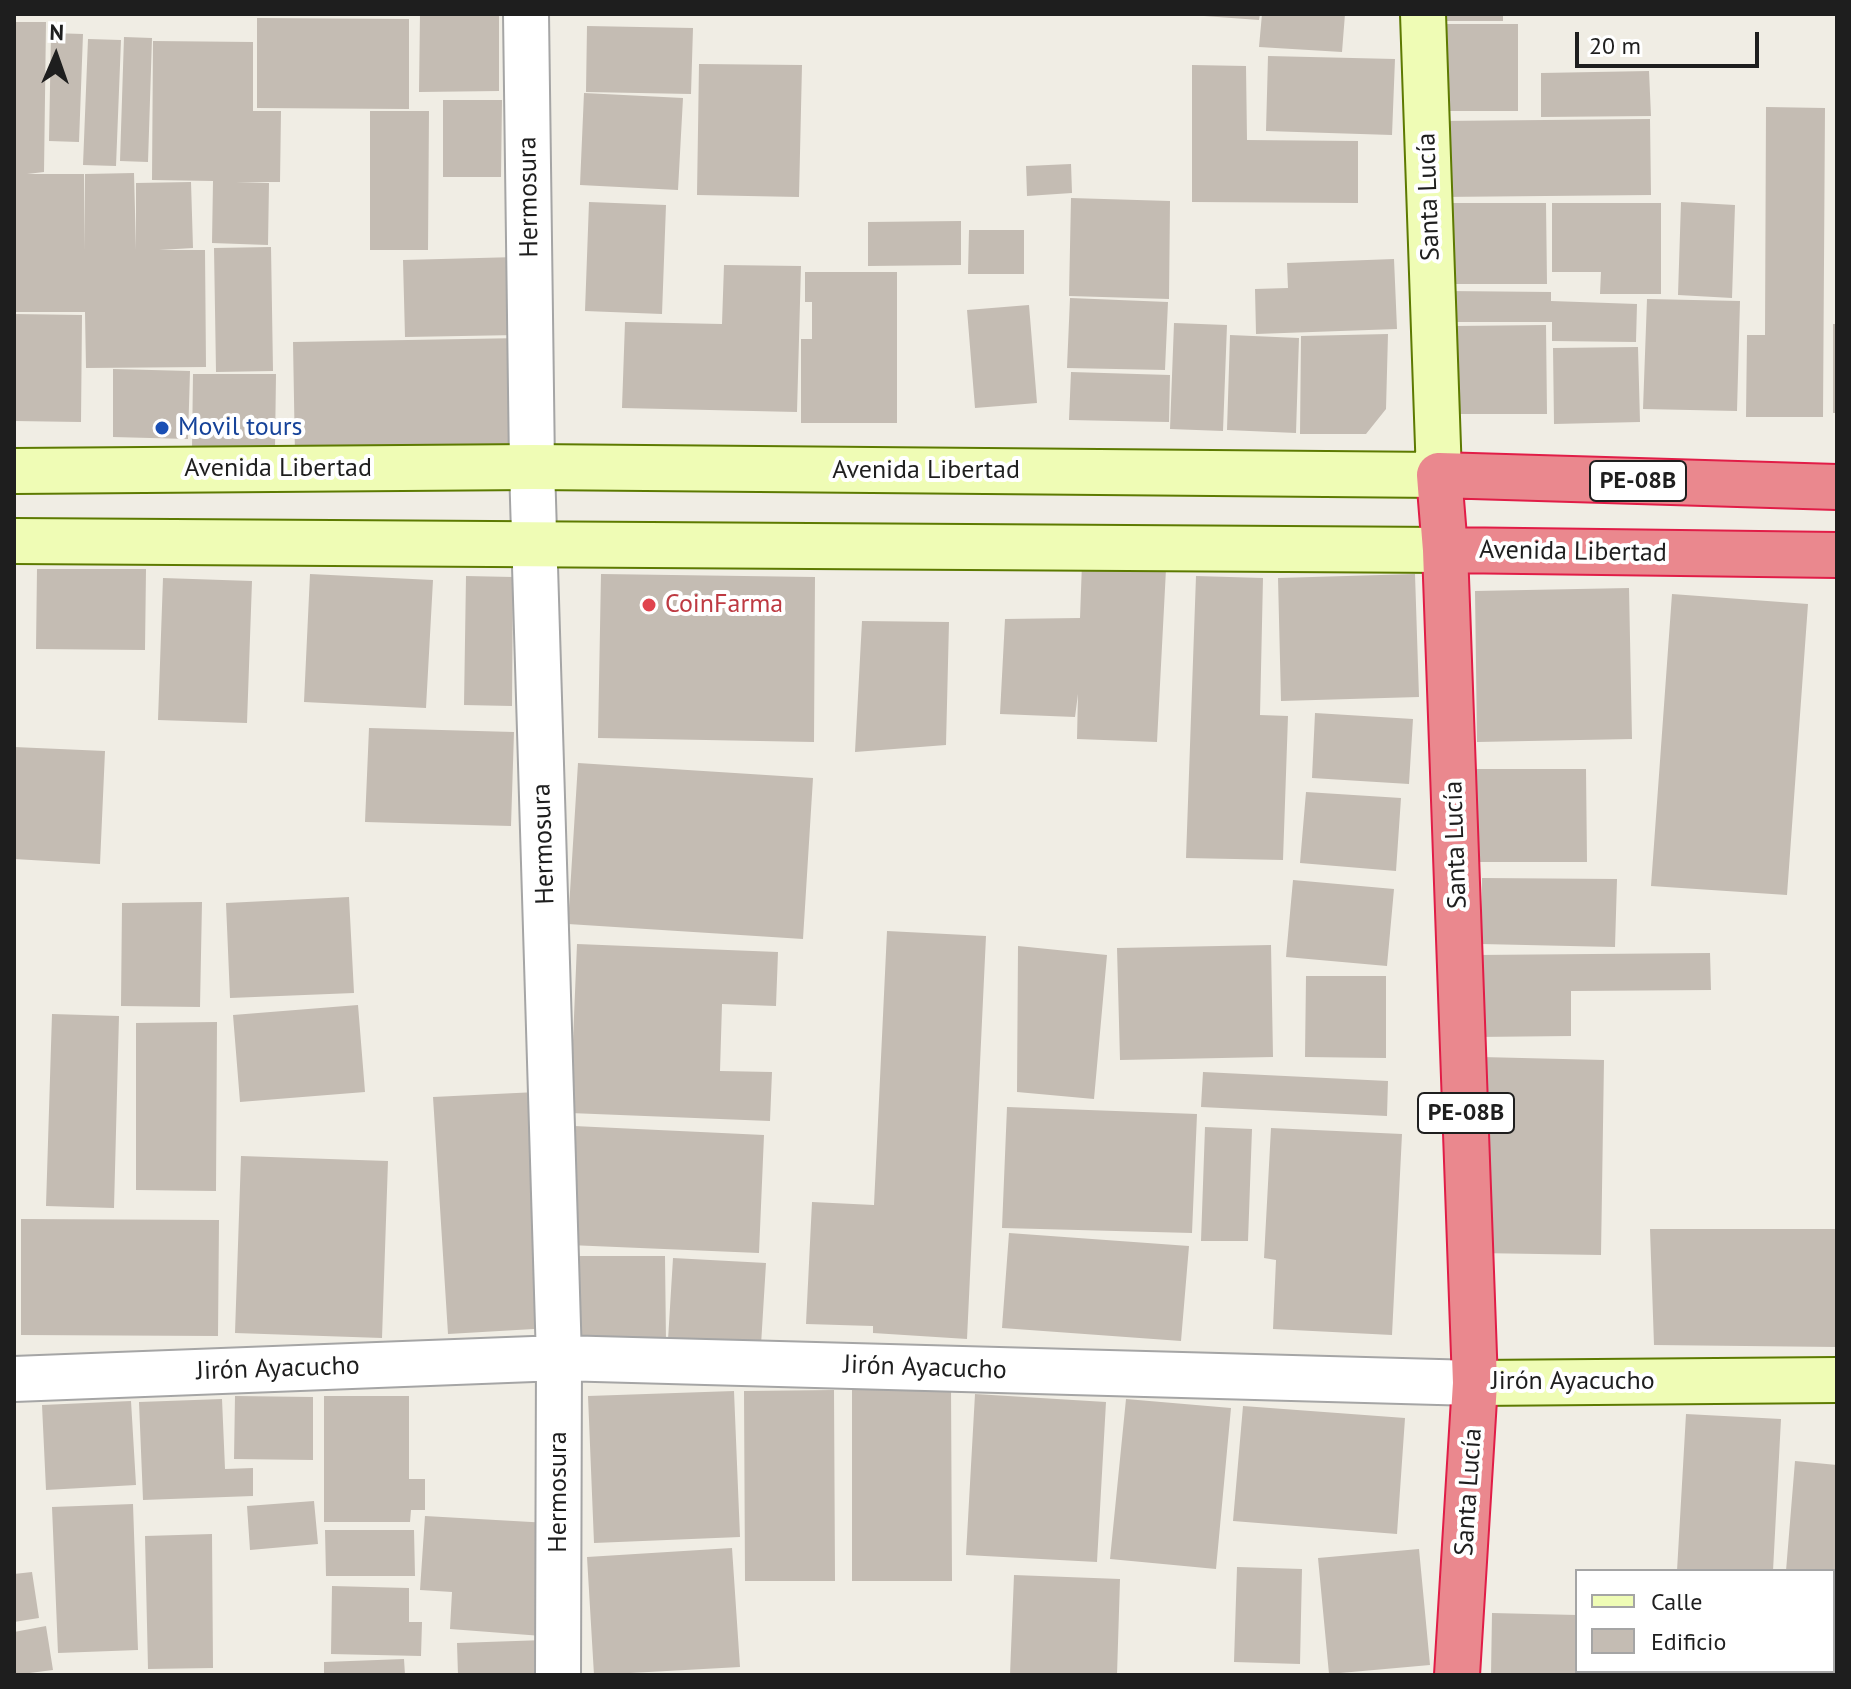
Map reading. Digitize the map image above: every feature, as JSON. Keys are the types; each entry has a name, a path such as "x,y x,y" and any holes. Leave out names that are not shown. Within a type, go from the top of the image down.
{"highway":[{"name":"Avenida Libertad","path":"1439,475 1837,487"},
{"name":"Santa Lucía","path":"1439,475 1445,550 1475,1383 1457,1675"},
{"name":"Avenida Libertad","path":"1445,550 1837,555"}],"main road":[{"name":"Santa Lucía","path":"1423,14 1439,475"},
{"name":"Avenida Libertad","path":"14,471 532,467 1439,475"},
{"name":"Avenida Libertad","path":"14,541 1445,550"},
{"name":"Jirón Ayacucho","path":"1475,1383 1837,1380"}],"street":[{"name":"Hermosura","path":"526,14 532,467 559,1358 558,1675"},
{"name":"Jirón Ayacucho","path":"14,1379 559,1358 1475,1383"}],"building":[{"path":"420,14 499,14 499,91 419,92"},
{"path":"1204,14 1260,14 1259,20"},
{"path":"1262,14 1345,14 1342,52 1259,47"},
{"path":"1432,14 1503,14 1503,21 1432,21"},
{"path":"257,18 409,19 409,109 257,108"},
{"path":"14,22 46,22 44,172 27,174 84,174 84,251 85,174 134,173 136,250 136,183 191,182 193,248 159,250 205,250 206,367 86,368 85,312 14,312"},
{"path":"1435,24 1518,24 1518,111 1435,111"},
{"path":"587,26 693,28 691,94 586,92"},
{"path":"51,33 83,34 79,142 49,141"},
{"path":"124,37 152,38 148,162 120,161"},
{"path":"88,39 121,40 116,166 83,165"},
{"path":"153,41 253,42 253,111 281,111 280,182 236,182 269,183 268,245 212,243 213,181 152,180"},
{"path":"1268,56 1395,59 1392,135 1266,131"},
{"path":"699,64 802,65 799,197 697,195"},
{"path":"1192,65 1246,66 1247,140 1358,141 1358,203 1192,202"},
{"path":"1649,71 1651,116 1541,117 1541,73"},
{"path":"584,93 683,98 678,190 580,185"},
{"path":"443,100 502,100 501,177 443,177"},
{"path":"1766,107 1825,108 1823,417 1746,417 1747,335 1765,335"},
{"path":"370,111 429,111 428,250 370,250"},
{"path":"1650,119 1651,195 1440,197 1440,121"},
{"path":"1071,164 1072,193 1027,196 1026,166"},
{"path":"1071,198 1170,201 1169,299 1069,296"},
{"path":"589,202 666,205 662,314 585,311"},
{"path":"1681,202 1735,205 1732,298 1678,295"},
{"path":"1445,203 1546,203 1547,284 1444,284"},
{"path":"1552,203 1661,203 1661,294 1600,294 1601,272 1552,272"},
{"path":"961,221 961,265 868,266 868,222"},
{"path":"969,230 1024,230 1024,274 968,274"},
{"path":"271,247 273,371 216,372 214,248"},
{"path":"517,257 518,335 405,337 403,260"},
{"path":"1394,259 1397,329 1256,334 1255,289 1288,288 1287,263"},
{"path":"724,265 801,266 797,412 622,408 625,322 722,324"},
{"path":"805,272 897,272 897,423 801,423 801,339 812,339 812,302 805,302"},
{"path":"1447,291 1551,292 1551,301 1637,304 1636,342 1552,341 1552,322 1447,322"},
{"path":"1070,298 1168,302 1165,370 1067,368"},
{"path":"1647,299 1740,301 1737,411 1643,409"},
{"path":"1029,305 1037,403 975,408 967,310"},
{"path":"14,314 82,315 81,422 14,421"},
{"path":"1174,323 1227,325 1223,431 1170,429"},
{"path":"1833,324 1837,324 1837,413 1833,413"},
{"path":"1546,325 1547,414 1456,414 1455,326"},
{"path":"1388,334 1386,409 1366,434 1300,434 1301,336"},
{"path":"1230,335 1299,338 1296,433 1227,430"},
{"path":"523,338 525,453 295,456 293,342"},
{"path":"1638,347 1640,422 1554,424 1553,348"},
{"path":"113,369 190,371 188,439 113,437"},
{"path":"1071,372 1170,375 1169,422 1069,420"},
{"path":"193,374 276,374 275,448 192,448"},
{"path":"1082,563 1166,569 1157,742 1077,739 1078,694 1075,717 1000,714 1005,619 1080,618"},
{"path":"37,569 146,569 145,650 36,649"},
{"path":"310,574 433,580 426,708 304,702"},
{"path":"601,574 815,577 814,742 598,738"},
{"path":"1415,574 1419,697 1281,701 1278,578"},
{"path":"466,576 513,577 512,706 464,705"},
{"path":"1196,576 1263,578 1260,715 1288,716 1283,860 1186,858"},
{"path":"163,578 252,581 247,723 158,720"},
{"path":"1629,588 1632,739 1477,742 1475,591"},
{"path":"1672,594 1808,604 1787,895 1651,886"},
{"path":"862,621 949,622 946,745 855,752"},
{"path":"1315,713 1413,719 1409,784 1312,778"},
{"path":"369,728 514,732 511,826 365,822"},
{"path":"14,747 105,751 100,864 14,859"},
{"path":"578,763 813,778 803,939 568,924"},
{"path":"1471,769 1586,769 1587,862 1472,862"},
{"path":"1306,792 1401,798 1396,871 1300,863"},
{"path":"1482,878 1617,879 1615,947 1481,944"},
{"path":"1293,880 1394,889 1387,966 1286,957"},
{"path":"349,897 354,993 230,998 226,903"},
{"path":"202,902 200,1007 121,1006 122,903"},
{"path":"887,931 986,936 967,1339 873,1333 873,1326 806,1324 812,1202 874,1205"},
{"path":"577,944 778,952 776,1006 722,1004 720,1071 772,1072 770,1121 570,1113"},
{"path":"1271,945 1273,1057 1120,1060 1117,948"},
{"path":"1018,946 1107,955 1094,1099 1017,1092"},
{"path":"1710,953 1711,990 1571,991 1571,1036 1476,1037 1476,955"},
{"path":"1306,976 1386,976 1386,1058 1305,1057"},
{"path":"358,1005 365,1092 240,1102 233,1015"},
{"path":"52,1014 119,1016 114,1208 46,1206"},
{"path":"217,1022 216,1191 136,1190 136,1023"},
{"path":"1481,1057 1604,1060 1601,1255 1477,1253"},
{"path":"1203,1072 1388,1081 1387,1116 1201,1107"},
{"path":"537,1092 551,1328 448,1334 433,1097"},
{"path":"1007,1107 1197,1114 1192,1233 1002,1228"},
{"path":"574,1126 764,1135 759,1253 569,1245"},
{"path":"1205,1127 1252,1129 1248,1241 1201,1241"},
{"path":"1271,1128 1402,1134 1392,1335 1273,1329 1276,1260 1264,1258"},
{"path":"241,1156 388,1161 382,1338 235,1333"},
{"path":"21,1219 219,1220 218,1336 21,1335"},
{"path":"1650,1229 1837,1229 1837,1347 1654,1345"},
{"path":"1009,1233 1189,1246 1181,1341 1002,1328"},
{"path":"563,1256 665,1256 666,1343 564,1343"},
{"path":"673,1258 766,1263 761,1345 668,1340"},
{"path":"852,1386 951,1386 952,1581 852,1581"},
{"path":"834,1390 835,1581 745,1581 744,1391"},
{"path":"734,1391 740,1537 594,1543 588,1396"},
{"path":"975,1394 1106,1402 1097,1562 966,1555"},
{"path":"235,1396 313,1397 313,1460 234,1459"},
{"path":"324,1396 409,1396 409,1479 425,1479 425,1510 411,1510 410,1522 324,1522"},
{"path":"222,1399 225,1469 253,1468 253,1496 143,1500 139,1402"},
{"path":"1126,1399 1231,1408 1216,1569 1110,1559"},
{"path":"131,1401 136,1485 46,1490 42,1405"},
{"path":"1243,1406 1405,1418 1397,1534 1233,1521"},
{"path":"1686,1414 1781,1419 1773,1569 1677,1569"},
{"path":"1795,1461 1837,1465 1837,1585 1835,1569 1786,1569"},
{"path":"314,1501 318,1544 250,1550 247,1506"},
{"path":"133,1504 138,1650 58,1653 52,1507"},
{"path":"425,1516 549,1523 542,1636 450,1629 452,1592 420,1590"},
{"path":"325,1530 414,1530 415,1576 326,1576"},
{"path":"212,1534 213,1668 148,1669 145,1536"},
{"path":"732,1548 740,1667 594,1675 587,1557"},
{"path":"1419,1549 1430,1665 1329,1674 1318,1558"},
{"path":"1237,1567 1302,1569 1300,1664 1234,1662"},
{"path":"32,1572 39,1618 14,1622 14,1574"},
{"path":"1014,1575 1120,1579 1117,1675 1010,1675"},
{"path":"332,1586 409,1588 409,1622 422,1622 421,1656 331,1654"},
{"path":"1492,1613 1575,1615 1575,1673 1625,1673 1625,1675 1491,1675"},
{"path":"46,1626 53,1670 14,1675 14,1632"},
{"path":"545,1640 547,1675 458,1675 457,1643"},
{"path":"404,1659 405,1675 324,1675 324,1662"}],"place":[{"name":"Movil tours","path":"162,428"},
{"name":"CoinFarma","path":"649,605"}]}
